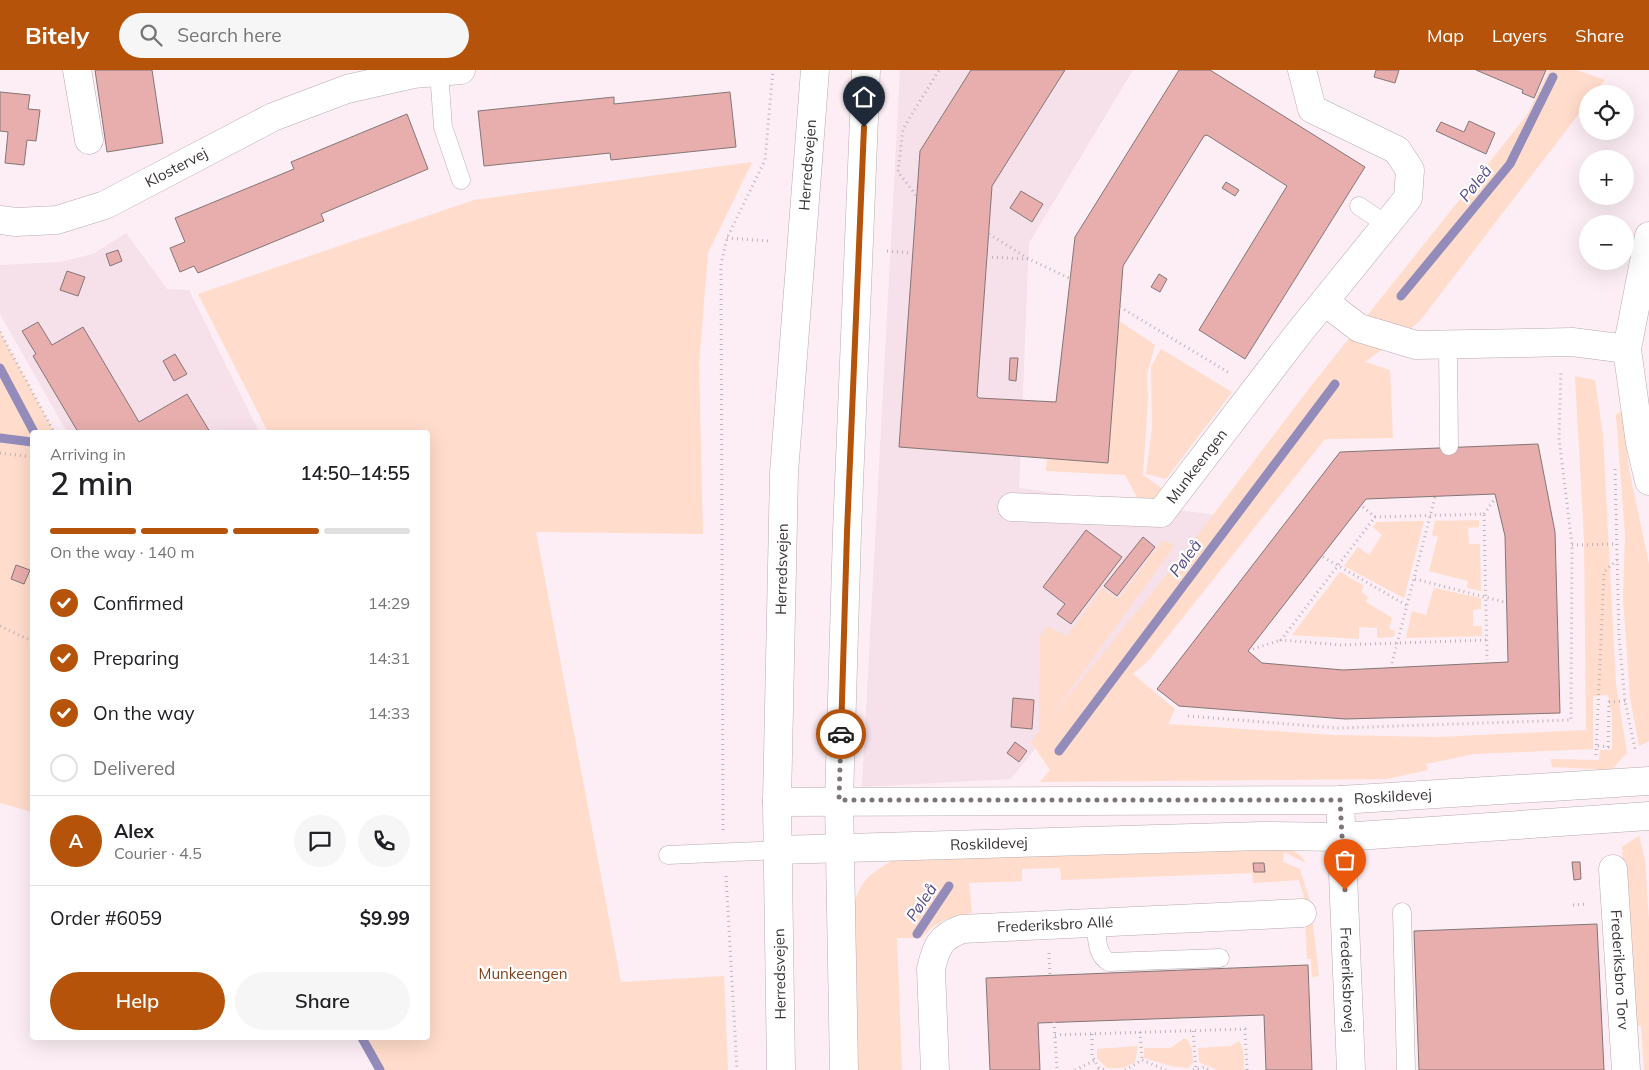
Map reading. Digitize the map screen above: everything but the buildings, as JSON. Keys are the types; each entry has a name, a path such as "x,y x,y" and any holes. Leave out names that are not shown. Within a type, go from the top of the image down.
{"street":[{"path":"77,70 88,140"},
{"name":"Herredsvejen","path":"781,1070 777,802 784,474 815,70"},
{"path":"844,1070 839,800 847,532 866,70"},
{"name":"Munkeengen","path":"1012,507 1161,513 1408,198 1410,170 1397,150 1312,109 1302,70"},
{"name":"Klostervej","path":"0,220 16,222 57,220 105,205 346,79 450,71"},
{"path":"1649,236 1627,349 1640,443 1649,480"},
{"path":"1325,302 1359,328 1406,343 1448,346 1572,342 1627,349"},
{"name":"Roskildevej","path":"777,802 839,800 1340,800 1649,781"},
{"name":"Frederiksbrovej","path":"1340,800 1351,1070"},
{"name":"Roskildevej","path":"778,850 840,850 1262,836 1342,838 1649,816"},
{"name":"Frederiksbro Torv","path":"1613,869 1626,1070"},
{"name":"Frederiksbro Allé","path":"935,1070 931,970 937,949 948,934 962,930 1302,912"}],"lane":[{"path":"450,71 443,127 461,180"},
{"path":"1359,206 1387,225"},
{"path":"1448,346 1449,446"},
{"path":"668,855 778,850"},
{"path":"1402,912 1406,1070"},
{"path":"1096,924 1099,951 1103,959 1109,962 1220,958"}],"path":[{"path":"737,1070 725,852 722,264 727,238 765,160 773,70"},
{"path":"916,195 898,172 903,129 939,70"},
{"path":"989,234 1029,259 1071,279"},
{"path":"727,238 768,241"},
{"path":"884,251 911,253"},
{"path":"987,257 1029,259"},
{"path":"1120,307 1233,375"},
{"path":"0,332 53,430"},
{"path":"1188,716 1338,728 1571,720 1572,545 1559,438 1561,368"},
{"path":"0,453 30,457"},
{"path":"1614,462 1619,636 1624,701 1635,750"},
{"path":"1392,663 1435,497"},
{"path":"1487,660 1484,514 1494,500"},
{"path":"1363,507 1375,517 1484,514"},
{"path":"1281,640 1375,517"},
{"path":"1572,545 1617,544"},
{"path":"1323,557 1408,606"},
{"path":"1596,757 1598,746 1604,572 1618,560"},
{"path":"1414,579 1504,602"},
{"path":"0,626 30,640"},
{"path":"1253,650 1281,640 1341,645 1486,640"},
{"path":"1598,746 1608,747 1609,702 1624,701"},
{"path":"1054,1022 1057,1070"},
{"path":"1055,1035 1245,1029 1247,1070"},
{"path":"1193,1031 1194,1070 1204,1067 1209,1070"},
{"path":"1140,1032 1142,1060"},
{"path":"1092,1034 1092,1056 1099,1068 1105,1070"},
{"path":"1075,1070 1094,1060"},
{"path":"1125,1070 1142,1060"},
{"path":"1142,1060 1166,1070"}],"shaded area":[{"path":"900,70 1133,70 1029,243 1019,488 1223,516 1011,779 862,787"},
{"path":"126,233 167,289 189,290 258,430 66,430 0,314 0,265 60,262 93,254"}],"green space":[{"path":"1549,70 1576,70 1605,80 1601,85 1579,85 1579,113 1419,322 1365,362 1390,370 1393,438 1325,439 1149,660 1133,674 1175,709 1168,724 1333,735 1438,737 1586,730 1584,539 1575,376 1595,380 1603,436 1616,684 1627,753 1611,770 1552,767 1551,759 1599,760 1600,750 1612,750 1612,715 1608,695 1593,696 1593,749 1474,754 1426,764 1428,770 1387,779 1040,782 1050,770 1031,742 1039,731 1040,636 1047,626 1067,636 1102,588 1118,599 1163,540 1175,545 1046,723 1178,561 1311,386 1527,115"},
{"path":"752,162 708,253 699,364 703,534 536,532 621,982 724,976 728,1070 380,1070 363,1040 430,1040 430,430 267,430 198,294 474,200"},
{"path":"1119,321 1155,345 1147,374 1148,399 1143,475 1164,490 1147,503 1140,503 1125,475 1046,471 1047,458 1108,462"},
{"path":"0,332 53,430 30,430 30,811 0,803"},
{"path":"1161,349 1232,392 1166,479 1146,474 1152,428 1151,367"},
{"path":"1622,410 1629,469 1649,564 1649,741 1639,746 1630,697 1623,599 1625,535 1616,415"},
{"path":"1479,520 1479,527 1468,528 1469,544 1480,544 1481,591 1467,588 1468,581 1429,571 1438,537 1432,535 1435,521"},
{"path":"1424,521 1404,598 1344,566 1358,547 1369,555 1382,535 1373,527 1377,522"},
{"path":"1340,572 1364,586 1361,592 1368,597 1366,602 1392,618 1389,629 1395,631 1394,637 1377,638 1377,628 1359,627 1359,639 1292,635"},
{"path":"1434,588 1481,598 1481,609 1473,610 1473,626 1482,626 1482,636 1406,638 1412,611 1426,615"},
{"path":"1639,836 1645,860 1649,921 1649,1070 1644,1070 1641,1026 1637,1025 1622,847"},
{"path":"1285,846 1301,856 1306,863 1284,852 1283,862 1300,869 1310,901 1319,976 1312,977 1311,959 1307,959 1304,897 1299,880 1253,883 1252,873 1061,880 1060,868 1022,869 1022,881 969,883 972,913 938,923 922,938 897,938 902,1070 858,1070 851,919 856,898 863,883 868,877 893,860"},
{"path":"1183,1039 1187,1039 1192,1049 1193,1063 1188,1068 1171,1066 1144,1058 1144,1048 1171,1048"},
{"path":"1239,1041 1244,1055 1243,1070 1217,1070 1199,1062 1198,1048 1231,1046"},
{"path":"1138,1046 1135,1062 1123,1068 1107,1068 1097,1058 1097,1049"}],"waterway":[{"name":"Pøleå","path":"1401,296 1510,164 1553,77"},
{"path":"0,368 33,430"},
{"name":"Pøleå","path":"1059,751 1335,384"},
{"path":"0,438 30,442"},
{"name":"Pøleå","path":"917,934 949,886"},
{"path":"363,1040 380,1070"}],"way so far":[{"path":"841,734 839,800 1340,800 1345,890"}],"route":[{"path":"841,734 847,532 864,127"}]}
